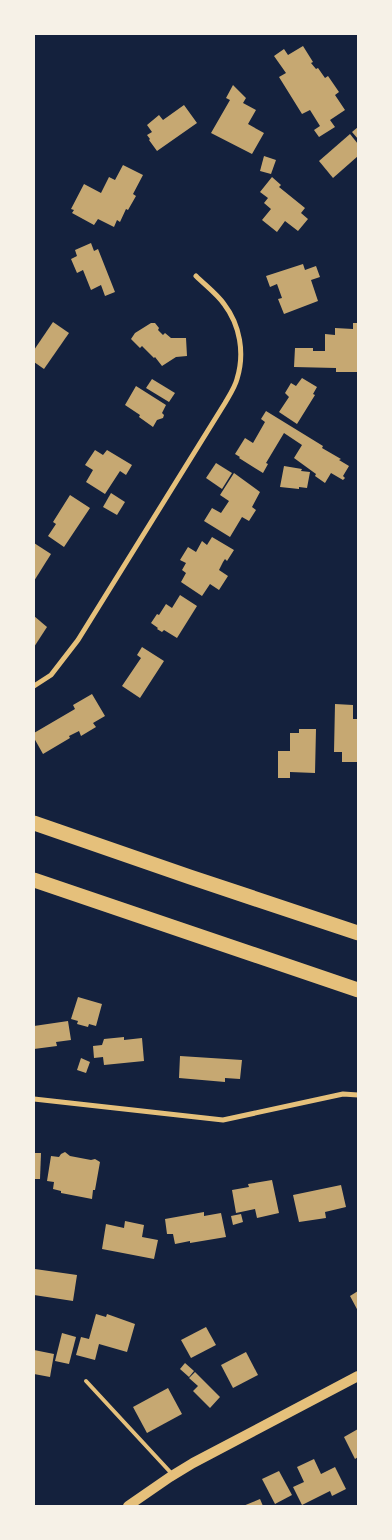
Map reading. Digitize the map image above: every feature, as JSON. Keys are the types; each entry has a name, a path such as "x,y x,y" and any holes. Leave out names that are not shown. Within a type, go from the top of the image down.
{"highway":[{"path":"34,823 358,933"},
{"path":"34,880 358,990"}],"main road":[{"path":"128,1506 173,1474 358,1376"}],"street":[{"path":"34,686 50,675 78,640 226,404 237,380 241,359 240,337 234,321 224,303 196,276"},
{"path":"34,1099 223,1120 343,1094 358,1095"}],"lane":[{"path":"86,1382 173,1474"}],"building":[{"path":"303,46 313,62 311,63 316,69 318,68 325,78 328,76 339,92 335,95 345,110 330,120 335,127 319,137 314,130 320,126 310,110 302,114 279,77 286,73 274,56 284,49 288,55"},
{"path":"233,85 246,98 243,103 256,110 248,124 264,133 252,154 211,133 230,100 226,98"},
{"path":"184,105 197,123 157,151 147,135 152,132 147,125 159,115 163,120"},
{"path":"358,127 358,139 352,132"},
{"path":"350,134 358,144 358,156 333,178 319,161"},
{"path":"264,156 276,160 271,174 260,171"},
{"path":"123,165 143,175 133,194 136,196 128,210 126,209 120,222 117,220 114,227 98,219 94,225 72,213 74,210 71,209 84,184 101,193 109,177 115,180"},
{"path":"272,177 281,185 279,187 305,208 301,213 308,219 298,231 285,221 277,232 262,220 271,209 264,203 268,198 260,192"},
{"path":"91,243 94,251 98,249 115,292 105,296 101,285 91,290 83,270 77,273 71,259 77,256 75,250"},
{"path":"303,264 305,270 316,266 320,277 311,280 318,301 284,314 278,299 282,298 277,284 270,287 266,276"},
{"path":"53,322 69,333 44,369 34,362 34,350"},
{"path":"151,323 155,323 163,335 165,333 171,338 186,338 187,356 176,357 162,366 142,346 140,348 131,339 135,333"},
{"path":"353,323 358,323 357,372 336,372 336,368 294,367 295,348 313,348 313,351 325,351 325,334 335,335 335,328 353,329"},
{"path":"302,378 317,387 313,394 315,395 297,424 279,412 289,397 285,393 291,383 296,386"},
{"path":"152,379 175,393 169,402 146,388"},
{"path":"136,386 166,405 162,413 164,415 163,418 157,420 153,427 125,405"},
{"path":"266,411 341,459 339,460 349,466 343,476 345,478 343,480 331,473 325,483 315,476 316,474 294,458 302,445 284,433 266,463 268,464 263,473 239,458 235,454 245,438 253,443 265,422 261,419"},
{"path":"95,450 103,455 107,450 132,465 126,475 120,471 105,494 86,482 93,470 85,465"},
{"path":"216,463 232,473 222,489 206,478"},
{"path":"284,466 310,472 307,488 280,487"},
{"path":"234,473 260,492 252,507 256,510 249,521 242,517 230,537 204,521 212,508 221,513 229,501 220,495"},
{"path":"111,493 125,502 117,515 103,507"},
{"path":"70,495 90,508 64,547 48,536 56,524 53,522"},
{"path":"212,537 234,550 227,561 225,559 219,570 228,576 219,590 210,584 202,596 181,582 186,573 182,570 186,563 180,560 188,547 196,552 202,541 207,545"},
{"path":"34,543 51,554 34,581"},
{"path":"180,595 197,606 177,638 164,630 162,632 151,623 166,604 172,608"},
{"path":"34,616 47,627 34,647"},
{"path":"142,647 164,661 140,698 122,686 141,658 137,655"},
{"path":"92,694 105,716 93,723 96,727 81,736 79,731 69,736 70,738 43,754 34,738 34,733 75,709 73,705"},
{"path":"335,704 353,705 353,719 358,719 357,762 342,762 342,752 334,752"},
{"path":"299,729 316,729 315,773 290,772 290,778 278,778 278,751 290,751 290,733 299,733"},
{"path":"78,997 102,1004 96,1026 89,1024 88,1027 77,1024 78,1021 71,1019"},
{"path":"68,1021 71,1040 56,1042 57,1046 34,1049 34,1026"},
{"path":"124,1037 124,1040 142,1038 144,1061 104,1065 103,1057 94,1058 93,1046 102,1045 104,1039"},
{"path":"180,1056 242,1060 240,1079 225,1078 225,1082 179,1078"},
{"path":"81,1058 90,1062 86,1073 77,1070"},
{"path":"65,1152 70,1156 95,1159 100,1162 92,1199 61,1193 61,1191 53,1189 54,1182 47,1181 51,1156 59,1157"},
{"path":"34,1153 41,1153 40,1179 34,1179"},
{"path":"272,1180 279,1213 257,1218 255,1209 236,1213 232,1190 249,1187 248,1184"},
{"path":"341,1185 346,1207 325,1212 326,1218 299,1222 293,1195"},
{"path":"204,1212 204,1216 221,1213 226,1237 175,1244 173,1234 167,1234 165,1219"},
{"path":"241,1214 243,1222 233,1225 231,1216"},
{"path":"125,1221 144,1225 142,1237 158,1240 154,1259 102,1249 106,1224 124,1228"},
{"path":"35,1269 77,1275 73,1301 34,1295"},
{"path":"358,1291 358,1311 350,1296"},
{"path":"96,1314 106,1317 107,1314 135,1324 127,1352 99,1344 95,1360 76,1355 81,1337 89,1339"},
{"path":"206,1327 216,1345 191,1358 181,1340"},
{"path":"62,1333 76,1337 69,1364 55,1361"},
{"path":"34,1350 54,1354 50,1377 34,1374"},
{"path":"246,1352 258,1375 233,1388 221,1365"},
{"path":"185,1363 194,1371 189,1377 180,1369"},
{"path":"195,1372 220,1397 210,1408 193,1391 198,1386 189,1378"},
{"path":"168,1388 182,1414 147,1433 133,1407"},
{"path":"358,1429 358,1457 355,1459 344,1437"},
{"path":"314,1459 321,1474 335,1467 346,1489 332,1496 330,1491 302,1505 293,1487 304,1482 297,1467"},
{"path":"279,1471 292,1495 275,1504 262,1479"},
{"path":"260,1499 263,1506 243,1506"}]}
